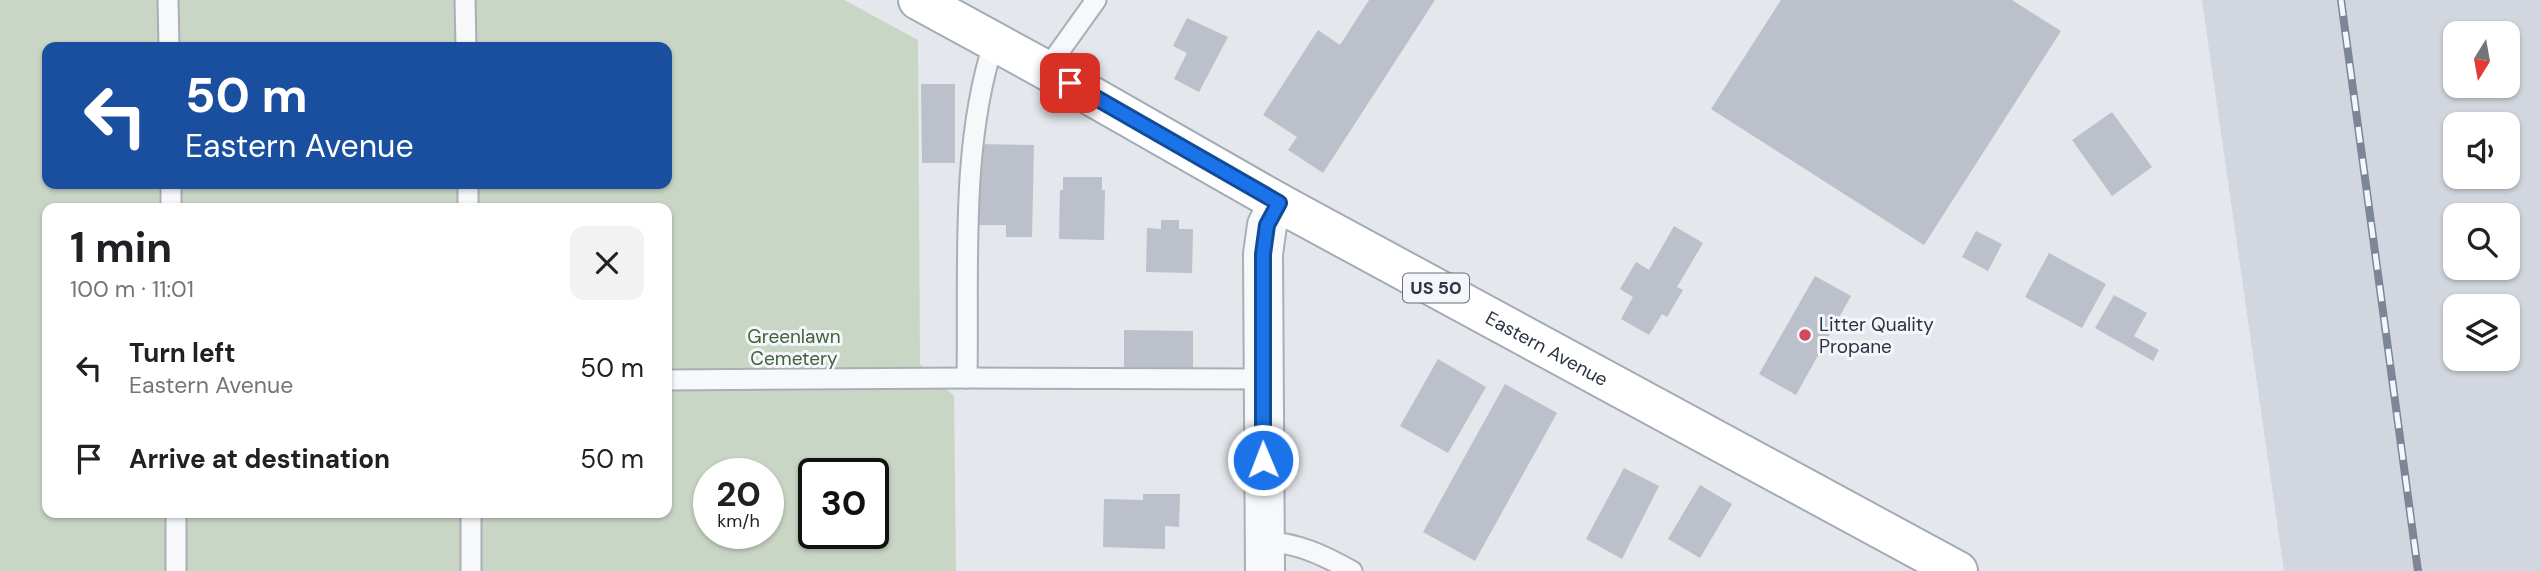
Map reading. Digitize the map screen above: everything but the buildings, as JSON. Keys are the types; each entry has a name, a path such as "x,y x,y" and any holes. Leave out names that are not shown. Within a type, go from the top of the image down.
{"main road":[{"name":"Eastern Avenue","path":"918,0 1279,203 1958,571"}],"street":[{"path":"1264,556 1263,254 1267,225 1279,203"}],"lane":[{"path":"168,0 169,42"},
{"path":"465,0 466,42"},
{"path":"1046,70 1097,0"},
{"path":"967,378 972,143 983,75 994,41"},
{"path":"672,380 1262,379"},
{"path":"176,518 176,571"},
{"path":"471,518 471,571"},
{"path":"1264,556 1286,542 1315,551 1352,571"}],"shaded area":[{"path":"2202,0 2541,0 2541,571 2284,571"}],"green space":[{"name":"Greenlawn Cemetery","path":"0,0 844,0 918,40 920,364 954,396 956,571 0,571"}],"railway":[{"path":"2341,0 2418,571"}],"place":[{"name":"Litter Quality Propane","path":"1805,335"}],"route":[{"path":"1070,83 1279,203 1267,225 1263,254 1263,460"}]}
